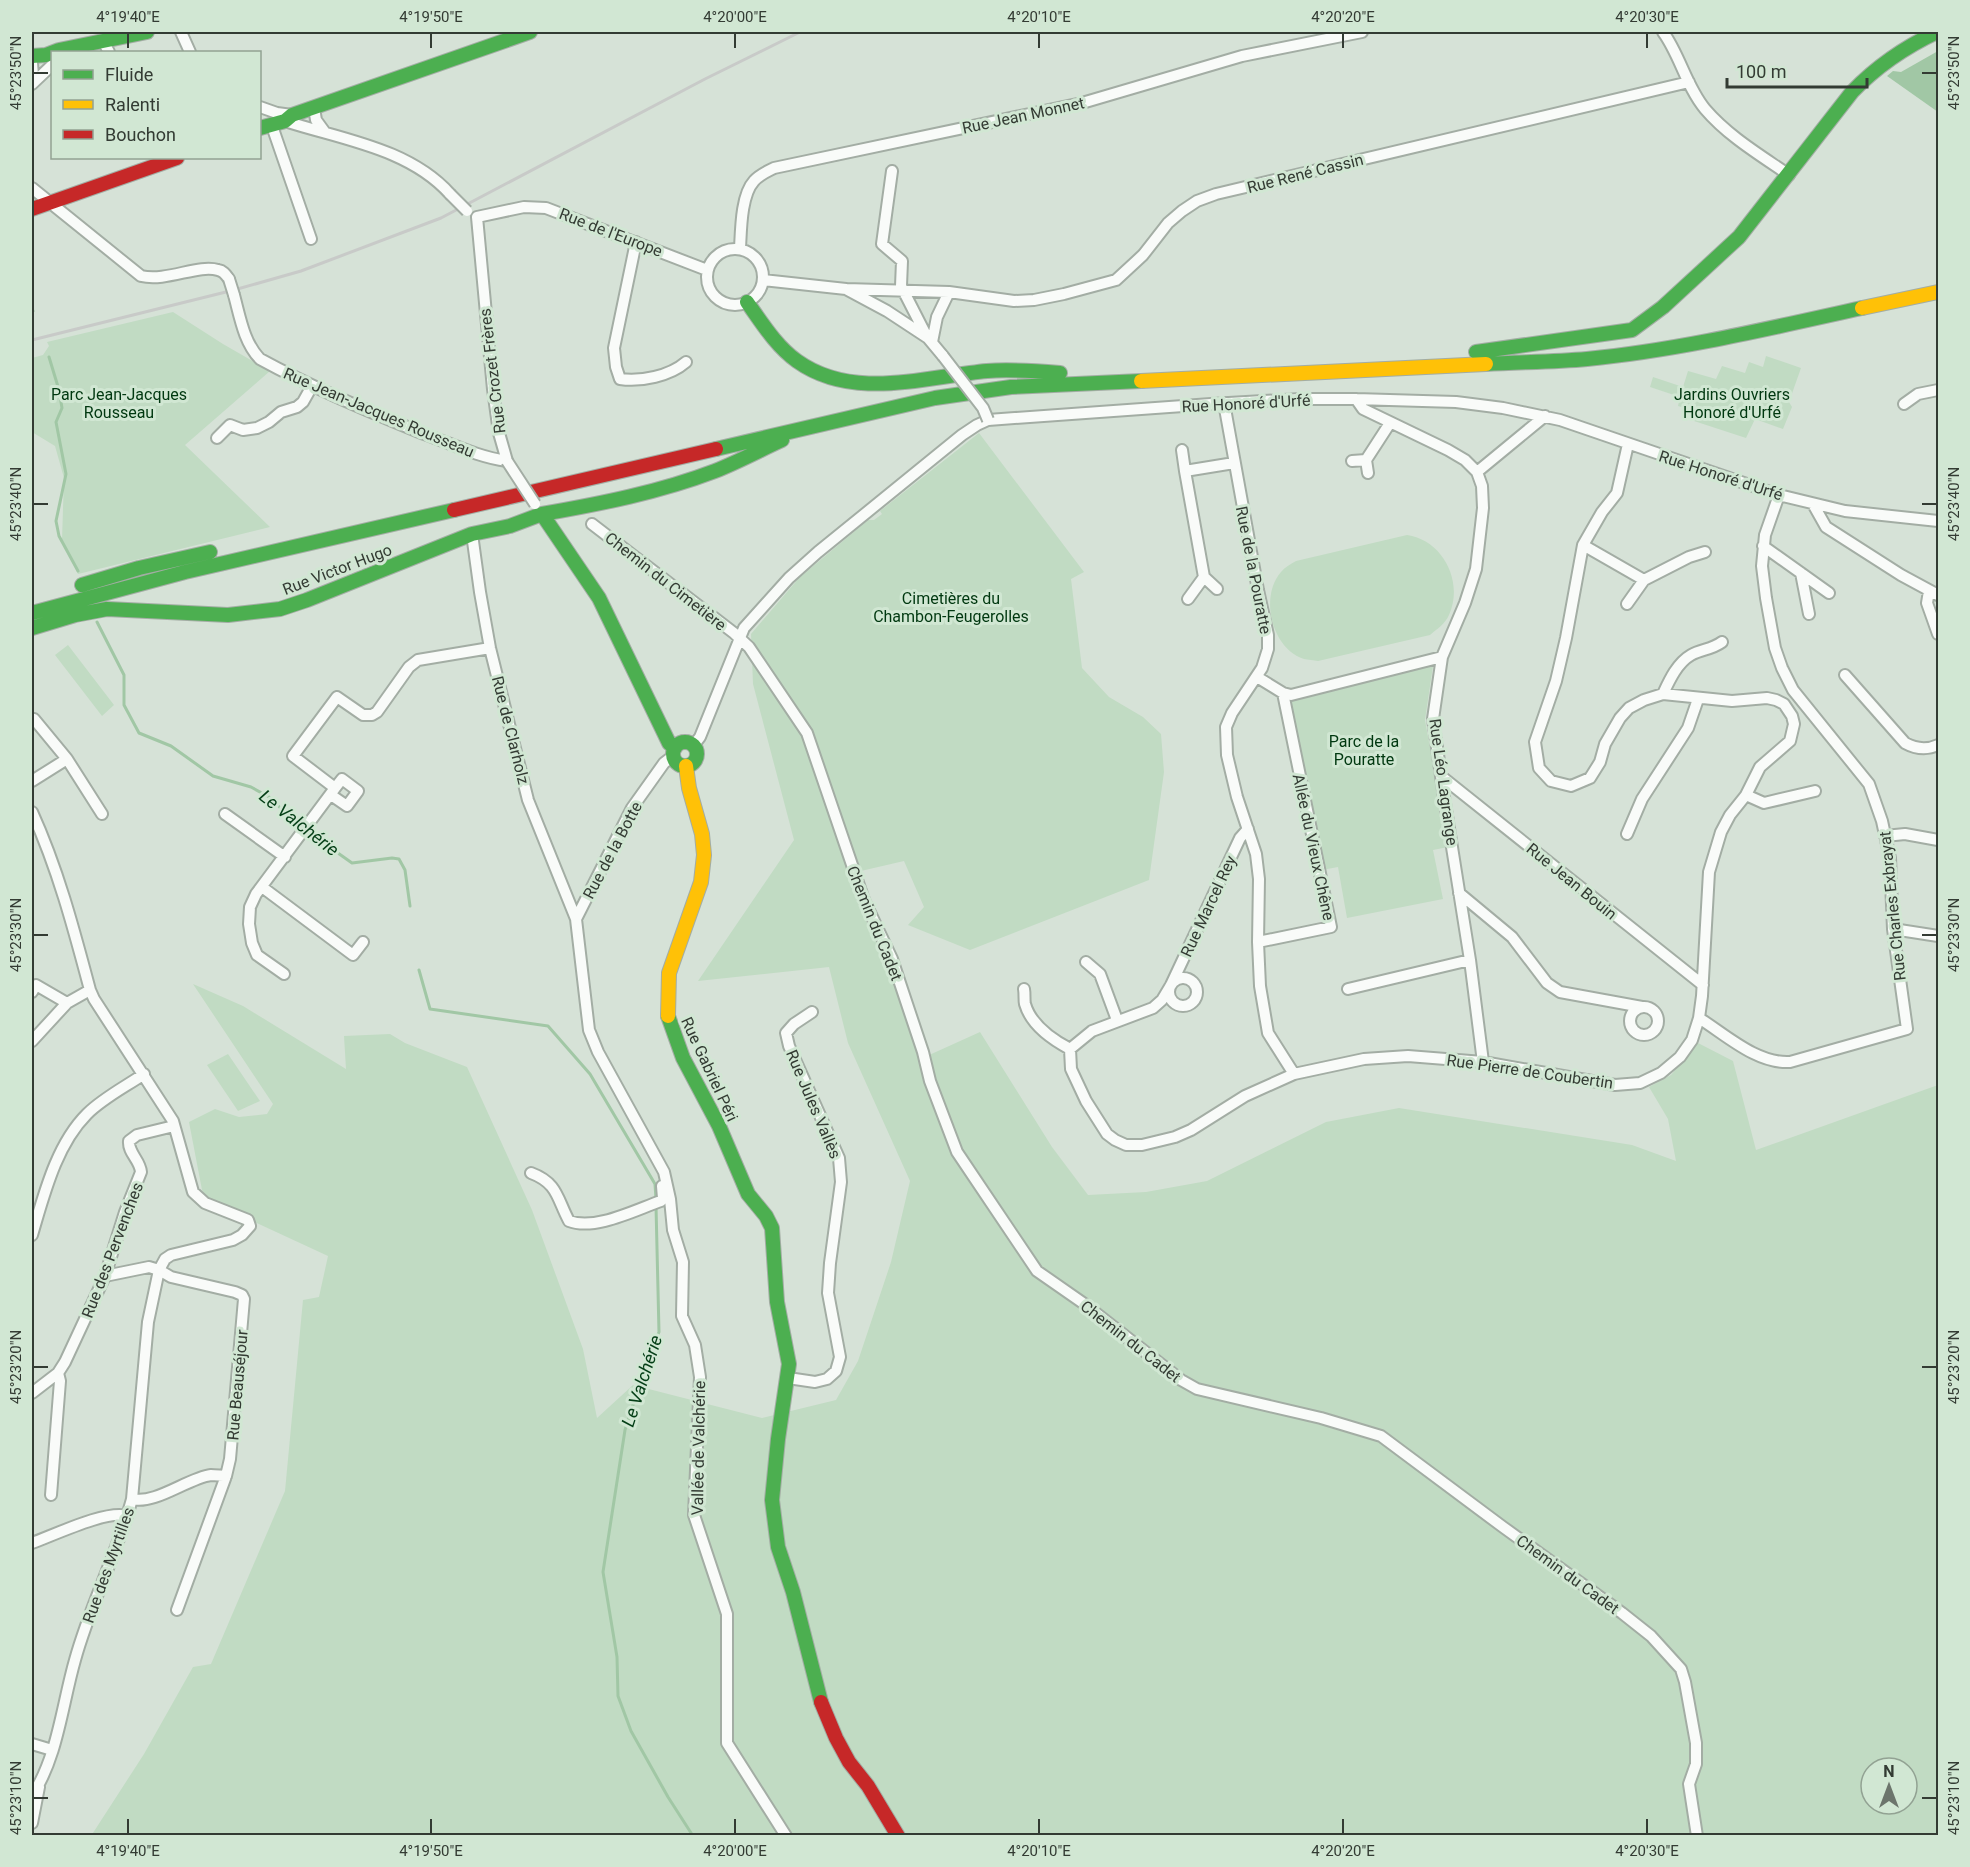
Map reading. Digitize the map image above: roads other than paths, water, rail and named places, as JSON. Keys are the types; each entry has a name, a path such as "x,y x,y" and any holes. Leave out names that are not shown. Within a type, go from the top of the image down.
{"main road":[{"path":"56,51 87,44 106,47 147,32"},
{"path":"273,123 530,32"},
{"path":"1476,352 1632,330 1663,307 1739,237 1866,77 1903,49 1937,32"},
{"path":"32,56 51,53"},
{"path":"32,209 157,161"},
{"path":"449,497 906,391 1001,376 1595,345 1661,338 1938,281"},
{"path":"32,613 185,572 935,398 1011,387 1586,359 1695,344 1938,292"},
{"path":"747,302 762,327 789,356 806,369 845,383 894,384 980,371 1021,370 1060,373"},
{"name":"Rue Victor Hugo","path":"32,628 75,615 106,609 228,615 280,609 472,534 510,526 538,509 604,501 714,471 818,424"},
{"path":"538,509 599,598 674,752 676,763 686,766 692,764 696,758 693,746 683,743 674,752"},
{"path":"64,590 139,568 219,550"},
{"name":"Rue Gabriel Péri","path":"686,766 689,788 702,834 704,855 701,882 669,973 668,1018 683,1058 719,1126 748,1194 766,1216 772,1228 776,1254 775,1281 789,1364 772,1500 778,1547 793,1592 824,1711 849,1762 874,1795 898,1836"}],"street":[{"path":"181,32 190,51"},
{"path":"1300,32 1303,44"},
{"name":"Rue Jean Monnet","path":"740,249 748,192 755,180 774,168 1082,103 1242,56 1362,32"},
{"path":"1663,32 1673,46 1689,82 1705,109 1748,147 1789,175"},
{"path":"74,51 87,44"},
{"path":"32,63 32,84 51,66"},
{"name":"Rue René Cassin","path":"903,292 949,292 1014,301 1034,300 1086,289 1116,279 1138,261 1168,223 1182,211 1197,201 1216,194 1689,82"},
{"path":"261,107 273,123 311,239"},
{"path":"261,107 266,116 264,121 324,131 379,149 404,161 423,172 472,214"},
{"path":"314,108 316,120 324,131"},
{"path":"892,171 882,243 902,261 901,286 903,292 930,340 979,403 988,420"},
{"name":"Rue Jean-Jacques Rousseau","path":"32,188 141,276 152,279 163,278 213,269 224,273 234,295 247,340 260,359 312,387 486,458 507,460"},
{"name":"Rue de l'Europe","path":"472,214 524,207 546,208 707,270"},
{"name":"Rue Crozet Frères","path":"472,214 494,400 502,447 507,460 538,509"},
{"path":"636,242 614,348 620,379 633,381 676,371 686,362"},
{"path":"740,249 755,257 760,264 763,280 760,289 747,302 729,304 713,295 706,279 707,270 716,255 723,251 740,249"},
{"path":"763,280 846,289 903,292"},
{"path":"846,289 887,310 930,340"},
{"path":"930,340 937,317 949,292"},
{"path":"217,438 230,425 243,430 257,428 281,412 297,407 312,387"},
{"path":"1904,404 1918,394 1938,390"},
{"path":"1356,399 1363,409 1449,450 1465,460 1477,472 1545,416"},
{"name":"Rue Honoré d'Urfé","path":"693,746 700,737 744,628 789,578 962,435 988,420 1224,403 1356,399 1456,402 1545,416 1779,495 1813,504 1845,511 1938,521"},
{"name":"Rue de la Pouratte","path":"1224,403 1268,635 1266,658 1257,676 1232,713 1226,727 1229,769 1256,854 1259,879 1260,986 1268,1033 1294,1074"},
{"path":"1368,473 1366,460 1390,423"},
{"name":"Rue Pierre de Coubertin","path":"1070,1049 1071,1069 1086,1101 1107,1134 1126,1145 1142,1145 1175,1137 1191,1130 1245,1096 1294,1074 1342,1063 1408,1056 1484,1062 1615,1085 1640,1083 1661,1073 1680,1057 1692,1040 1699,1018 1709,872 1720,832 1730,814 1746,795 1760,767 1790,741 1794,724 1784,704 1776,700 1767,698 1732,701 1663,694 1644,699 1629,708 1620,718 1590,778 1571,786 1551,781 1539,768 1535,742 1556,681 1583,545 1602,512 1617,493 1628,444"},
{"path":"1182,450 1204,577 1217,589"},
{"path":"1352,461 1366,460"},
{"path":"1185,471 1234,463"},
{"name":"Rue Léo Lagrange","path":"1477,472 1482,486 1483,508 1476,569 1465,603 1442,657 1433,719 1484,1062"},
{"name":"Rue Charles Exbrayat","path":"1699,1018 1763,1059 1779,1063 1790,1062 1907,1029 1893,929 1890,858 1869,784 1793,690 1775,648 1762,566 1764,535 1779,495"},
{"path":"1813,504 1826,527 1934,593 1927,603 1938,634"},
{"name":"Chemin du Cimetière","path":"592,524 739,639"},
{"name":"Rue de Clarholz","path":"472,534 490,648 528,800 576,919"},
{"path":"1583,545 1644,580"},
{"path":"1763,546 1828,593"},
{"path":"1627,604 1644,580 1689,557 1705,552"},
{"path":"1801,573 1809,614"},
{"path":"1188,599 1204,577"},
{"name":"Chemin du Cadet","path":"739,639 749,648 807,733 864,900 892,959 923,1052 930,1081 957,1152 1037,1271 1181,1380 1197,1389 1322,1418 1381,1436 1651,1636 1681,1669 1685,1682 1696,1743 1696,1764 1689,1784 1697,1836"},
{"path":"1663,694 1672,675 1691,655 1714,648 1722,642"},
{"path":"284,974 257,955 252,943 249,924 250,907 262,887 333,791 293,756 337,697 363,715 372,715 377,712 409,667 418,660 490,648"},
{"path":"1257,676 1282,693 1291,694 1442,657"},
{"path":"1845,675 1905,743 1916,748 1938,745"},
{"name":"Allée du Vieux Chêne","path":"1258,942 1331,927 1282,693"},
{"path":"1628,834 1642,799 1688,728 1698,699"},
{"path":"34,719 67,759 102,814"},
{"name":"Rue de la Botte","path":"576,919 632,808 674,752"},
{"path":"32,781 67,759"},
{"name":"Rue Jean Bouin","path":"1442,777 1703,985"},
{"path":"1746,795 1764,803 1815,791"},
{"path":"32,812 48,850 70,917 90,990 144,1074 174,1126 193,1191 206,1203 248,1220 250,1226 242,1235 233,1240 171,1255 165,1259 159,1270"},
{"path":"225,814 285,857"},
{"name":"Rue Marcel Rey","path":"1070,1049 1092,1030 1153,1008 1162,1000 1240,838 1248,830"},
{"path":"1885,836 1905,834 1938,840"},
{"path":"262,887 353,955 363,942"},
{"path":"1459,893 1512,937 1547,983 1560,992 1642,1007"},
{"name":"Vallée de Valchérie","path":"576,919 589,1030 598,1052 664,1172 673,1230 683,1262 682,1316 695,1345 700,1377 694,1515 727,1614 727,1743 786,1836"},
{"path":"1893,929 1938,936"},
{"path":"1348,989 1470,960"},
{"path":"1086,962 1101,974 1117,1020"},
{"path":"32,992 36,985 67,1003"},
{"path":"1024,989 1025,1005 1033,1018 1046,1033 1070,1049"},
{"path":"32,1041 67,1003 90,990"},
{"name":"Rue Jules Vallès","path":"788,1378 815,1382 827,1379 836,1371 840,1357 828,1293 841,1182 839,1158 789,1046 786,1033 794,1024 812,1012"},
{"path":"32,1235 53,1171 78,1123 98,1105 144,1074"},
{"name":"Rue des Pervenches","path":"32,1393 58,1373 77,1340 105,1275 125,1212 141,1172 141,1167 129,1147 129,1141 137,1135 174,1126"},
{"path":"531,1173 540,1176 556,1191 569,1221 580,1225 594,1224 663,1198 662,1186 647,1142"},
{"name":"Rue Beauséjour","path":"105,1275 149,1267 171,1277 239,1293 244,1299 230,1459 226,1476 177,1610"},
{"name":"Rue des Myrtilles","path":"39,1784 60,1727 75,1660 91,1610 128,1516 132,1499 147,1333 159,1270"},
{"path":"51,1495 60,1381 58,1373"},
{"path":"132,1499 151,1497 211,1475 226,1476"},
{"path":"32,1544 106,1516 120,1514 128,1516"},
{"path":"32,1743 51,1750"},
{"path":"32,1796 39,1784"},
{"path":"32,1823 39,1784"}],"waterway":[{"name":"Le Valchérie","path":"49,357 62,408 56,422 66,474 56,521 59,536 78,571"},
{"name":"Le Valchérie","path":"97,622 124,675 124,705 139,733 171,746 213,776 251,787 269,797 297,824 352,863 399,859 405,870 410,906"},
{"name":"Le Valchérie","path":"419,970 430,1009 548,1026 590,1074 655,1184 656,1199"},
{"name":"Le Valchérie","path":"656,1206 659,1332 648,1358 625,1430 603,1572 617,1657 618,1696 631,1731 693,1836"}],"railway":[{"path":"32,340 301,271 441,218 705,79 800,32"}],"park label":[{"name":"Parc Jean-Jacques Rousseau","path":"119,403"},
{"name":"Jardins Ouvriers Honoré d'Urfé","path":"1732,403"},
{"name":"Cimetières du Chambon-Feugerolles","path":"951,607"},
{"name":"Parc de la Pouratte","path":"1364,750"}]}
